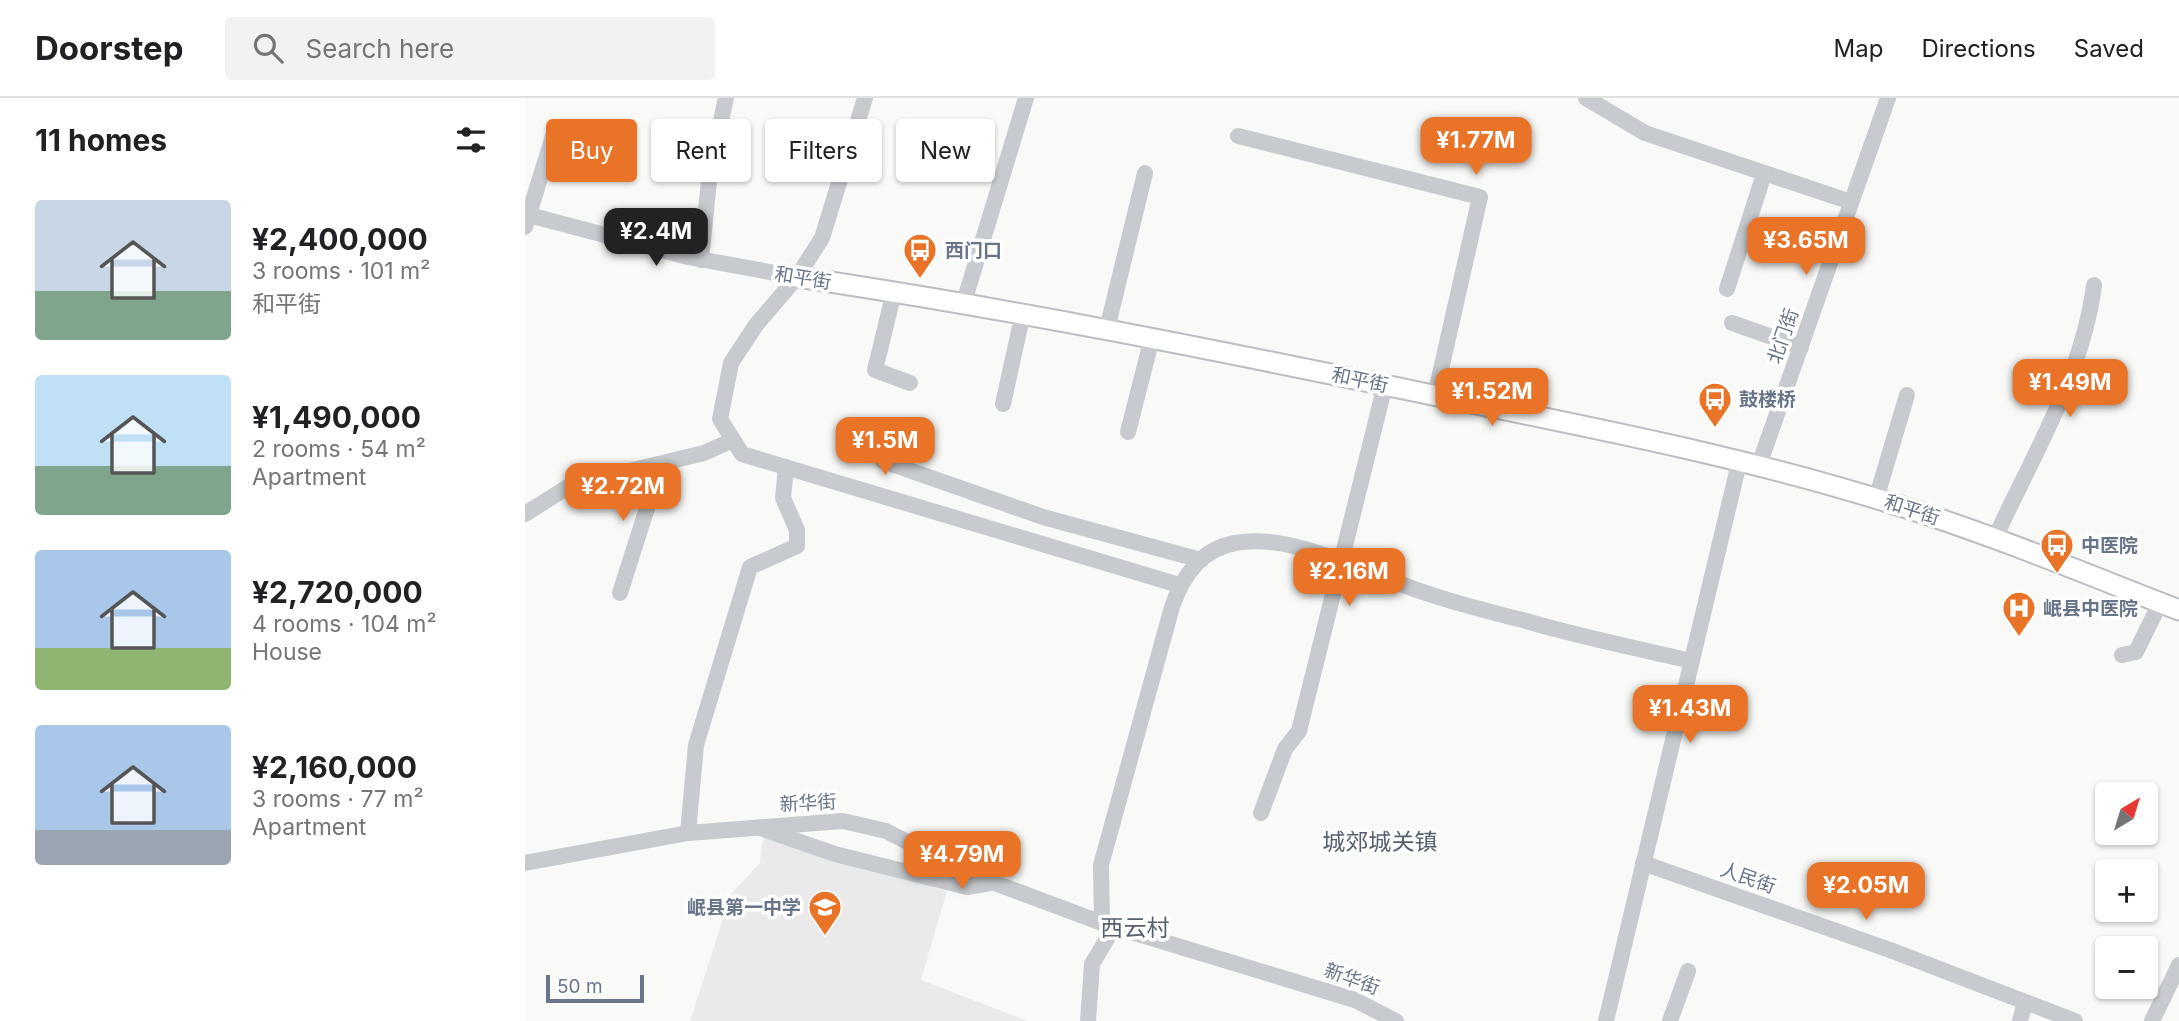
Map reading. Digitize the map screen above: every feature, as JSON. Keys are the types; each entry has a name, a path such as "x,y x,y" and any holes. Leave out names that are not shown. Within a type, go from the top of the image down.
{"main road":[{"name":"和平街","path":"797,277 964,302 1107,329 1652,440 1876,499 1995,538 2179,610"}],"street":[{"path":"701,260 710,171 726,98"},
{"path":"865,98 822,238 797,277 756,325 731,363 720,419 742,454 1179,585"},
{"path":"964,302 1026,98"},
{"path":"1586,98 1644,133 1851,202"},
{"name":"北门街","path":"1606,1021 1691,660 1749,466 1801,347 1888,98"},
{"path":"1238,136 1480,197 1436,396"},
{"path":"526,219 546,158"},
{"path":"1107,329 1145,173"},
{"path":"1727,289 1765,174"},
{"name":"和平街","path":"526,219 701,260 797,277"},
{"path":"1995,538 2079,355 2090,318 2094,285"},
{"path":"894,292 875,370 910,383"},
{"path":"1003,404 1023,313"},
{"path":"1732,323 1801,347"},
{"path":"1128,432 1153,338"},
{"path":"1261,813 1285,749 1299,731 1385,385"},
{"path":"1876,499 1907,395"},
{"path":"525,514 571,485 704,453 733,440"},
{"path":"883,461 1043,517 1201,560"},
{"path":"620,593 661,464"},
{"path":"688,833 696,745 750,567 797,546 797,530 783,498 786,467"},
{"path":"1088,1021 1092,964 1108,925 1101,865 1179,585 1212,551 1234,543 1258,541 1343,561 1400,584 1527,622 1691,660"},
{"path":"2122,655 2136,652 2160,603"},
{"name":"新华街","path":"525,863 688,833 843,821 886,831 968,873 1108,925 1355,1000 1396,1021"},
{"path":"758,827 777,836 835,854 967,887 993,883"},
{"name":"人民街","path":"1643,863 1889,950 2075,1021"},
{"path":"2152,1021 2179,965"},
{"path":"1671,1021 1688,971"},
{"path":"2019,1021 2025,1002"}],"shaded area":[{"name":"岷县第一中学","path":"763,838 947,891 921,980 1028,1021 690,1021 731,894 760,863"}],"place":[{"name":"西门口","path":"920,280"},
{"name":"鼓楼桥","path":"1715,429"},
{"name":"中医院","path":"2057,575"},
{"name":"岷县中医院","path":"2019,638"},
{"name":"岷县第一中学","path":"825,937"}],"district":[{"name":"城郊城关镇","path":"1380,842"},
{"name":"西云村","path":"1135,928"}]}
